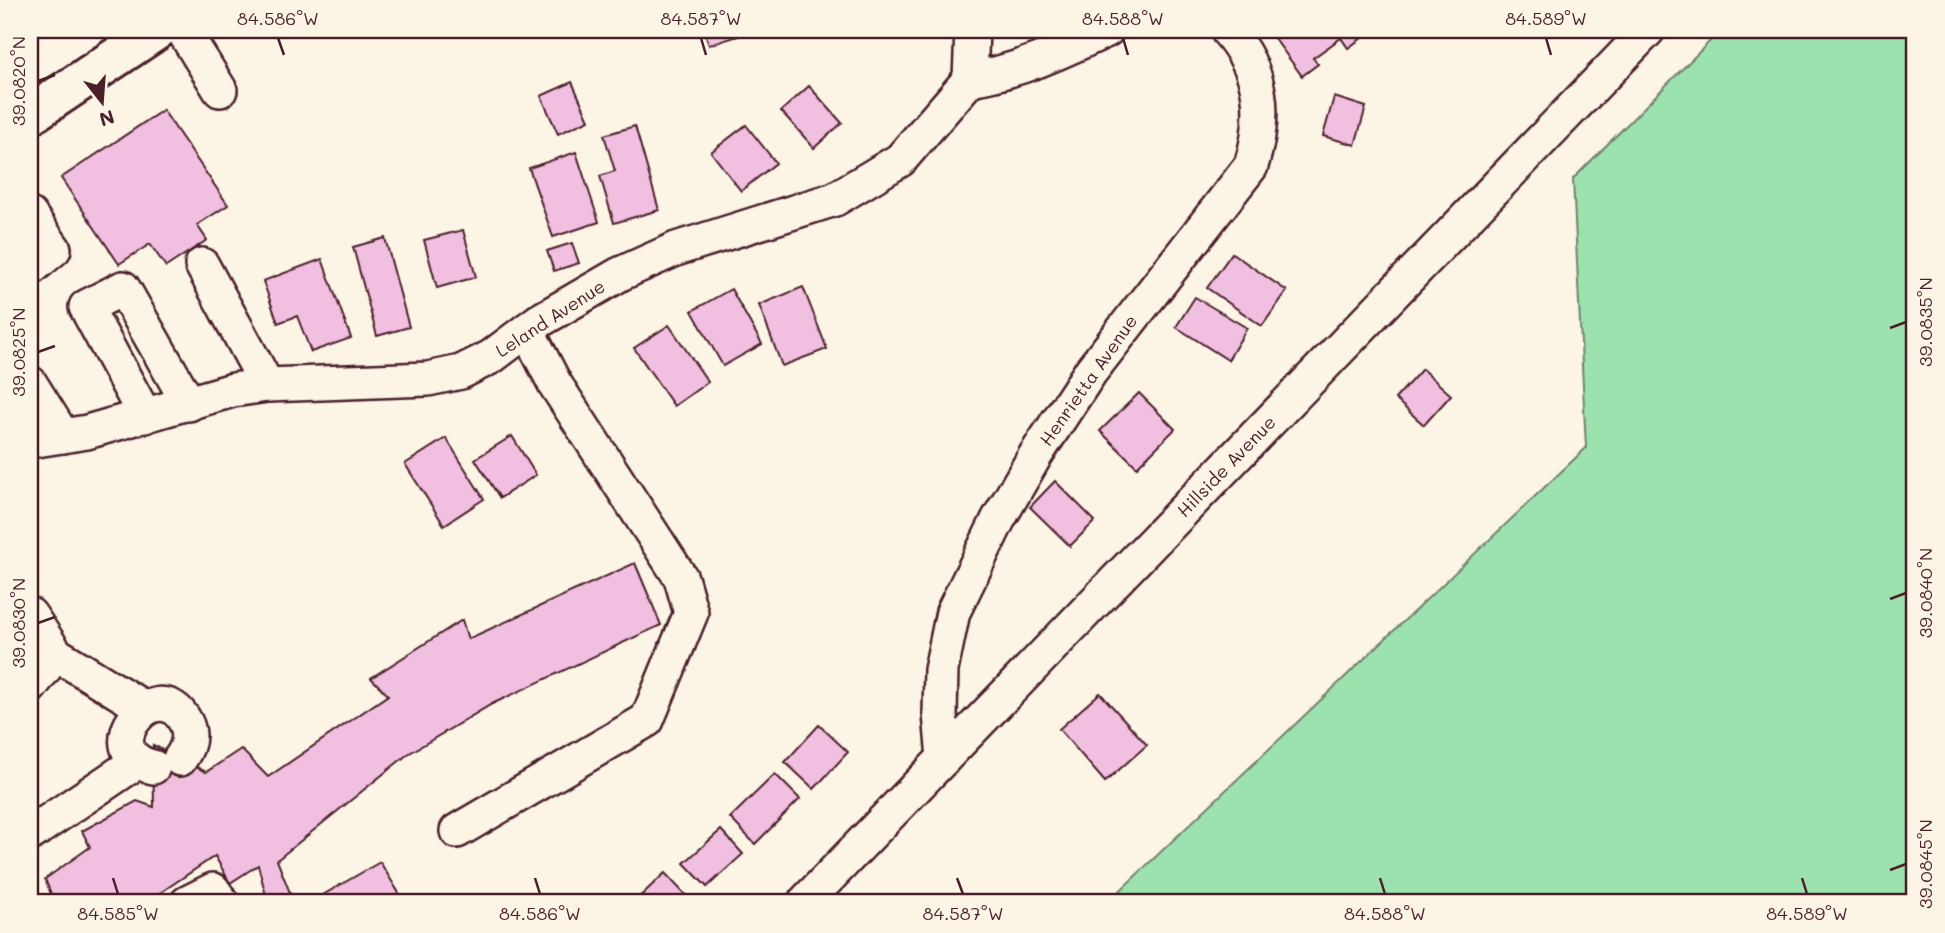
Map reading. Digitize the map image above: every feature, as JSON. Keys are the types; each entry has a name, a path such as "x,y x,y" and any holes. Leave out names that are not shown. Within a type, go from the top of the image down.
{"main road":[{"path":"30,115 157,30"}],"street":[{"path":"183,30 220,89"},
{"path":"972,30 970,79 1003,74 1034,64 1107,30"},
{"name":"Henrietta Avenue","path":"944,758 940,714 941,670 953,612 998,520 1035,456 1091,371 1251,166 1261,136 1262,105 1256,75 1243,47 1227,30"},
{"name":"Hillside Avenue","path":"804,903 1648,30"},
{"name":"Leland Avenue","path":"30,441 63,436 145,416 233,390 267,385 428,379 461,372 491,357 527,330 620,274 676,249 835,199 900,160 970,79"},
{"path":"30,215 42,259"},
{"path":"202,265 267,385"},
{"path":"145,416 86,307 123,288 189,404"},
{"path":"457,831 646,720 691,613 681,578 555,384 527,330"},
{"path":"30,383 63,436"},
{"path":"30,614 56,654 144,708 164,706 181,716 189,735 188,745 30,834"},
{"path":"30,687 56,654"},
{"path":"144,708 130,723 127,733 131,753 157,762"},
{"path":"187,903 213,890 222,903"}],"green space":[{"path":"1721,30 1915,30 1915,903 1107,903 1586,448 1573,179"}],"building":[{"path":"704,30 751,30 751,32 709,45"},
{"path":"1373,30 1348,48 1341,38 1313,58 1318,64 1302,76 1269,31"},
{"path":"572,82 589,120 558,134 541,96"},
{"path":"809,86 842,123 814,148 781,111"},
{"path":"1334,97 1366,107 1355,145 1323,136"},
{"path":"163,110 228,205 197,225 207,240 166,267 150,244 119,264 61,178"},
{"path":"746,125 776,163 741,191 711,152"},
{"path":"635,126 659,210 614,223 600,176 615,171 604,135"},
{"path":"576,152 599,222 553,237 529,168"},
{"path":"463,230 476,277 437,288 424,240"},
{"path":"385,238 409,327 377,336 353,247"},
{"path":"572,243 579,263 554,271 547,251"},
{"path":"1232,253 1287,291 1262,326 1207,288"},
{"path":"322,259 351,338 311,352 297,316 278,323 263,281"},
{"path":"803,287 827,349 782,366 759,305"},
{"path":"731,289 762,344 723,366 692,311"},
{"path":"1195,297 1247,328 1228,360 1176,327"},
{"path":"669,325 708,382 674,406 634,348"},
{"path":"1422,369 1451,395 1424,425 1395,399"},
{"path":"1139,393 1175,429 1137,467 1100,431"},
{"path":"512,436 536,475 500,498 475,459"},
{"path":"446,438 484,499 444,525 405,464"},
{"path":"1055,481 1095,521 1070,546 1030,507"},
{"path":"635,563 661,625 492,704 408,754 277,860 294,903 268,903 258,865 230,883 215,856 145,903 48,903 53,899 45,879 90,847 82,831 137,801 154,807 153,745 206,772 241,749 268,777 388,695 371,678 462,620 468,639"},
{"path":"1100,693 1147,745 1105,782 1059,729"},
{"path":"819,725 848,752 814,789 785,762"},
{"path":"775,774 800,799 755,844 730,818"},
{"path":"721,830 743,854 707,887 684,863"},
{"path":"380,862 402,898 394,903 309,903"},
{"path":"665,873 693,903 633,903"}]}
